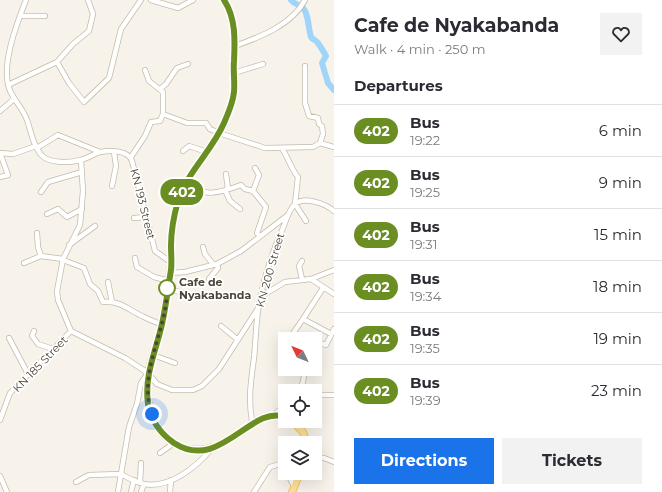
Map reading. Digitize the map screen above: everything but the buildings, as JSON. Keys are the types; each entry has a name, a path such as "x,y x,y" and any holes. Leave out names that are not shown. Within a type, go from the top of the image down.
{"main road":[{"path":"224,0 229,8 233,24 235,46 234,93 227,116 219,133 184,186 178,202 173,225 171,246 172,263 162,324 148,373 147,391 152,414 157,427 174,443 183,447 197,450 212,448 228,441 248,426 274,415 278,416"},
{"path":"294,490 298,480"}],"street":[{"path":"26,0 6,64 8,86 14,99 26,117 37,147"},
{"path":"8,86 58,62 73,44 89,31 93,14 88,0"},
{"path":"58,62 69,84 84,102 109,78 121,29 141,0"},
{"path":"151,0 178,8 194,0"},
{"path":"235,46 265,34 297,12 305,0"},
{"path":"21,16 46,16"},
{"path":"160,89 166,84 177,68 188,64"},
{"path":"234,73 263,64"},
{"path":"163,114 187,123 206,123 210,128 219,133 255,146 272,149 313,147 320,143 323,134 322,126 319,124 318,118 309,116 305,103 305,66"},
{"path":"131,157 145,136 151,122 160,121 163,114 163,92 148,81 145,70"},
{"path":"0,111 14,99"},
{"path":"0,177 8,175 0,153 13,154 37,147 58,135 100,152"},
{"path":"320,143 334,147"},
{"path":"182,151 188,146 207,152"},
{"name":"KN 193 Street","path":"37,147 44,158 55,161 66,162 81,160 100,152 124,152 131,157 155,251 172,263"},
{"path":"282,148 298,177 296,204 306,221"},
{"path":"112,186 116,166 114,152"},
{"path":"81,160 82,209 80,225 68,246 63,260 58,291 58,300 71,331 125,358 148,373 157,384 172,390 192,390 202,386 219,369 259,307"},
{"path":"253,191 259,175 255,168"},
{"path":"41,192 48,182 82,172"},
{"path":"226,174 227,190 230,201 240,209"},
{"path":"184,186 206,193 227,190 241,184 245,189 253,191 266,207 258,227 257,233 259,236"},
{"path":"296,204 303,201 310,201 327,205 334,212"},
{"name":"KN 200 Street","path":"248,426 252,421 249,405 250,385 260,297 279,236 288,215 296,204"},
{"path":"47,214 58,209 67,217 82,209"},
{"path":"170,272 185,272 215,264 241,251 288,215"},
{"path":"134,218 146,217"},
{"path":"68,246 95,226"},
{"path":"37,233 38,247 41,256"},
{"path":"203,247 205,254 218,268 209,279"},
{"path":"24,263 41,256 63,260 84,268 90,284 100,292 104,302 112,302 129,307 143,317 162,324"},
{"path":"135,258 137,267 154,278 188,295"},
{"path":"302,261 299,266 302,279"},
{"path":"260,297 280,284 302,279 311,279 334,270"},
{"path":"311,279 334,294"},
{"path":"108,282 112,302"},
{"path":"294,332 323,288"},
{"path":"303,319 331,334"},
{"path":"221,326 238,339"},
{"path":"322,344 326,345 334,329"},
{"path":"34,331 32,336 38,344 53,349"},
{"name":"KN 185 Street","path":"0,420 10,393 71,331"},
{"path":"9,338 28,374"},
{"path":"153,354 175,363"},
{"path":"118,492 129,427 135,412 141,383 148,373"},
{"path":"322,395 334,395"},
{"path":"274,415 278,411"},
{"path":"160,453 174,443"},
{"path":"76,482 89,475 121,474 142,483 155,484 171,480 195,466 204,459 212,448"},
{"path":"322,458 334,462"},
{"path":"141,463 141,492"},
{"path":"254,492 270,467 278,465"},
{"path":"0,476 7,492"},
{"path":"131,492 134,480"},
{"path":"170,492 171,480"},
{"path":"290,480 294,490"}],"waterway":[{"path":"291,0 302,7 306,13 311,37 318,43 326,56 322,63 328,83 334,90"}],"bus line":[{"name":"402","path":"224,0 229,8 233,24 235,46 233,64 234,93 224,125 184,186 178,202 173,225 171,246 172,263 162,324 148,373 148,405 157,427 164,434 174,443 183,447 197,450 212,448 223,444 248,426 266,417 278,415"}],"place":[{"name":"Cafe de Nyakabanda","path":"167,288"}],"route":[{"path":"152,414 148,405 148,373 162,324 167,288"}]}
